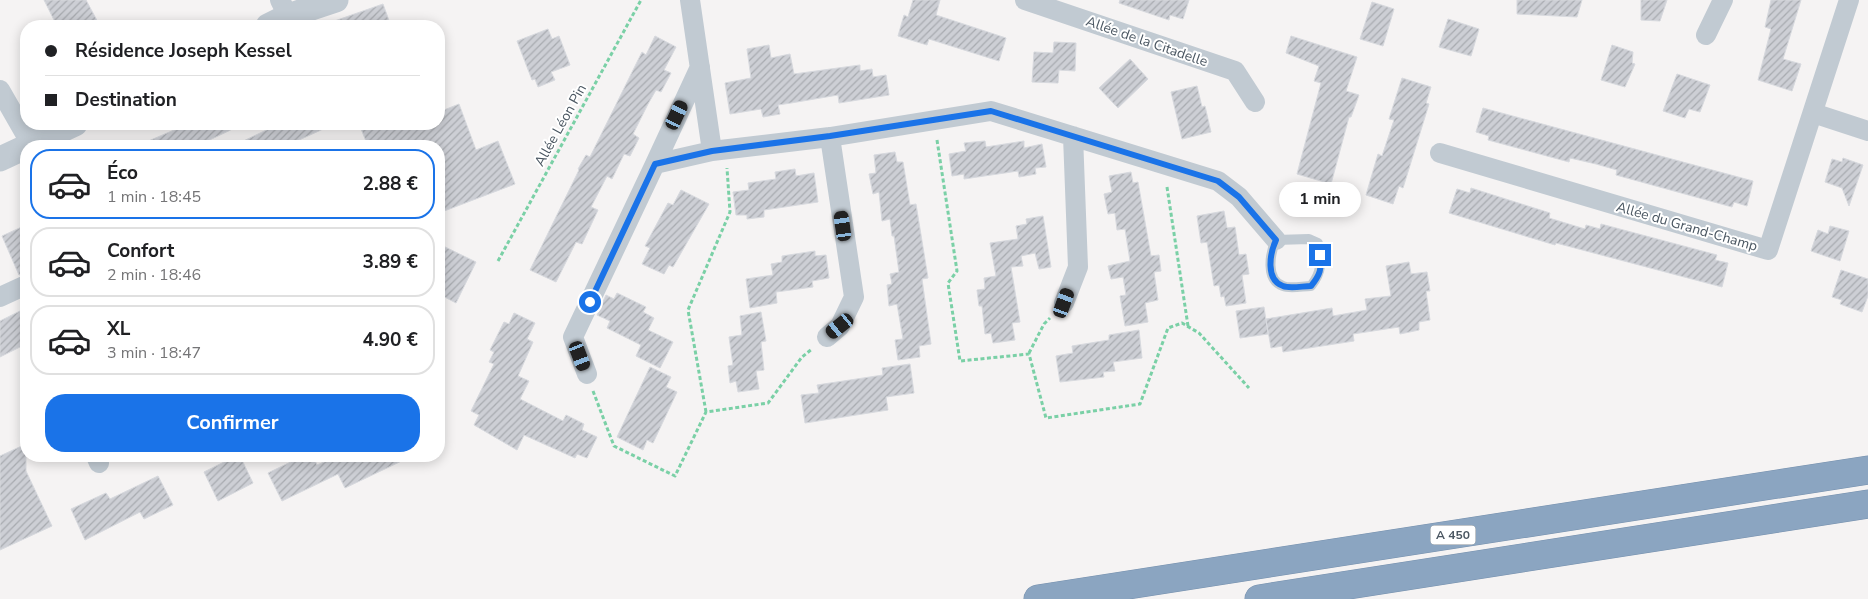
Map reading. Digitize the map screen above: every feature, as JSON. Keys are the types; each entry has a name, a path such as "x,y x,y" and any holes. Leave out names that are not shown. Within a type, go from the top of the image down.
{"highway":[{"name":"A 450","path":"1038,599 1868,470"},
{"name":"A 450","path":"1259,599 1868,504"}],"street":[{"path":"279,14 336,0"},
{"path":"690,0 700,67 719,151"},
{"name":"Allée de la Citadelle","path":"1025,0 1235,71 1255,102"},
{"path":"1706,36 1723,0"},
{"name":"Allée du Grand-Champ","path":"1440,153 1768,250 1849,0"},
{"path":"587,374 573,337 700,67"},
{"path":"0,90 20,118"},
{"path":"655,164 719,151 991,111 1218,181 1239,197 1276,240"},
{"path":"1813,113 1868,131"},
{"path":"45,140 64,130"},
{"path":"827,337 840,326 854,297 830,136"},
{"path":"1064,303 1078,268 1074,136"},
{"path":"0,159 20,151"},
{"path":"0,297 20,288"}],"lane":[{"path":"1309,239 1318,243 1321,267 1318,277 1311,286 1284,287 1276,282 1272,272 1270,254 1276,240 1309,239"}],"path":[{"name":"Allée Léon Pin","path":"498,261 641,0"},
{"path":"934,120 957,270 948,283 960,361 1029,354"},
{"path":"587,374 614,446 675,476 706,412 688,310 730,212 719,151"},
{"path":"1163,164 1188,326"},
{"path":"1064,303 1044,324 1029,354 1046,418 1140,404 1168,328 1182,323 1198,333 1249,388"},
{"path":"706,412 768,403 802,358 827,337"}],"building":[{"path":"44,0 86,0 97,20 54,20"},
{"path":"913,0 940,0 936,15 1006,38 999,61 929,39 927,45 898,36 904,15 908,17"},
{"path":"1120,0 1189,0 1183,19 1170,15 1169,20 1119,3"},
{"path":"1517,0 1582,0 1577,17 1517,14"},
{"path":"1641,0 1667,0 1660,21 1641,20"},
{"path":"1771,0 1801,0 1783,59 1801,64 1792,91 1758,80 1771,29 1765,27"},
{"path":"1372,2 1394,9 1383,46 1360,39"},
{"path":"383,4 389,20 337,20"},
{"path":"1448,19 1479,29 1471,56 1439,47"},
{"path":"548,29 552,39 559,36 570,65 551,72 555,80 538,87 535,79 532,80 517,41"},
{"path":"655,36 676,47 664,70 671,73 661,92 656,90 633,134 639,138 630,156 624,154 612,179 607,176 591,207 598,210 582,244 576,242 556,282 530,270 578,169 586,155 590,157 642,52 646,55"},
{"path":"1291,36 1357,57 1346,91 1359,95 1351,117 1349,117 1331,184 1297,174 1321,83 1314,81 1319,66 1286,53"},
{"path":"1054,42 1076,43 1075,71 1059,70 1058,83 1032,82 1034,52 1053,53"},
{"path":"769,45 771,58 790,54 794,74 860,65 860,71 872,69 873,77 886,75 889,95 839,103 838,95 778,105 780,114 763,117 761,109 730,114 725,83 751,78 747,49"},
{"path":"1612,45 1633,52 1632,63 1635,64 1625,87 1601,80"},
{"path":"1130,59 1148,79 1118,108 1099,88"},
{"path":"1677,74 1710,85 1700,112 1689,109 1685,118 1663,111"},
{"path":"1402,78 1431,87 1426,103 1429,104 1403,188 1399,186 1393,204 1366,195 1378,154 1382,156 1394,120 1389,119"},
{"path":"1197,86 1202,107 1205,106 1211,132 1182,139 1171,92"},
{"path":"459,104 476,150 498,141 515,184 445,211 445,140 366,140 361,130 445,130 445,110"},
{"path":"1483,108 1753,181 1747,206 1734,202 1732,207 1616,175 1617,170 1596,164 1570,158 1569,162 1488,140 1489,136 1476,132"},
{"path":"174,130 230,130 210,140 151,140"},
{"path":"266,130 321,130 299,140 246,140"},
{"path":"985,141 986,147 1024,141 1024,148 1042,144 1046,167 1035,168 1036,174 1019,177 1018,171 964,179 964,174 952,176 949,154 966,151 964,143"},
{"path":"895,152 897,162 903,162 910,205 916,204 928,278 922,279 931,344 919,346 920,357 898,360 895,340 903,339 897,304 889,306 887,285 892,284 890,274 899,272 894,236 892,236 890,219 882,221 879,192 873,194 869,174 876,173 874,155"},
{"path":"1843,158 1863,165 1849,206 1842,188 1825,182 1832,159 1842,162"},
{"path":"795,169 796,176 814,173 818,202 764,210 764,217 747,219 747,215 736,215 733,192 749,190 748,183 776,179 775,172"},
{"path":"1131,172 1133,183 1138,182 1151,256 1159,255 1161,271 1154,272 1158,300 1145,303 1148,322 1125,326 1120,296 1126,295 1123,277 1111,279 1108,266 1130,261 1125,229 1117,230 1115,213 1108,214 1104,194 1112,192 1109,176"},
{"path":"1471,188 1550,213 1549,218 1585,229 1586,225 1600,229 1601,224 1717,255 1715,260 1728,263 1722,287 1556,243 1555,245 1449,213 1457,189 1470,193"},
{"path":"681,190 709,204 673,267 669,265 664,274 642,264 650,248 645,246 668,203 673,205"},
{"path":"1224,211 1227,228 1235,227 1239,255 1246,254 1249,274 1242,275 1246,303 1226,306 1224,296 1221,297 1219,285 1214,286 1207,242 1201,243 1197,216"},
{"path":"1043,216 1051,267 1039,269 1035,253 1021,256 1023,266 1011,267 1020,322 1012,323 1015,340 993,343 991,333 985,334 982,306 979,306 977,290 985,289 984,278 996,276 990,243 1018,239 1016,226 1027,224 1026,219"},
{"path":"1830,226 1849,231 1840,261 1811,251 1818,230 1828,234"},
{"path":"20,228 20,275 19,275 2,236"},
{"path":"445,247 476,262 456,303 445,297"},
{"path":"815,251 815,256 826,255 829,278 812,281 813,287 776,292 777,303 750,308 746,279 773,275 771,264 782,262 782,256"},
{"path":"1409,262 1411,274 1427,272 1430,291 1426,291 1430,320 1419,322 1419,330 1400,334 1399,327 1353,334 1354,341 1283,352 1282,346 1271,348 1266,319 1332,308 1333,316 1367,310 1365,299 1391,296 1386,266"},
{"path":"1841,270 1868,279 1868,296 1862,312 1840,304 1842,300 1832,297"},
{"path":"617,293 646,307 643,312 654,318 648,330 673,342 660,368 636,356 641,345 607,328 610,321 597,315 606,295 614,299"},
{"path":"1264,307 1268,334 1240,338 1236,311"},
{"path":"20,311 20,347 0,357 0,321"},
{"path":"761,312 766,341 761,342 764,370 756,371 759,389 738,392 736,381 730,383 728,366 733,365 729,337 742,335 740,316"},
{"path":"514,313 535,323 527,339 533,342 518,376 529,381 520,399 563,421 566,415 584,424 582,430 597,437 587,458 577,454 575,458 524,435 517,450 474,425 479,415 471,411 494,364 489,362 494,352 490,350 504,322 509,324"},
{"path":"1139,330 1142,358 1113,362 1115,371 1103,372 1104,377 1060,382 1056,356 1073,353 1072,346 1109,340 1109,335"},
{"path":"910,364 914,393 886,397 888,410 805,423 801,395 819,393 817,385 883,375 882,368"},
{"path":"650,367 671,377 666,387 677,392 653,443 647,440 643,450 617,437"},
{"path":"20,447 20,462 26,462 26,471 52,526 0,550 0,456"},
{"path":"224,462 243,462 253,483 218,501 204,472"},
{"path":"291,462 316,462 317,465 324,462 399,462 345,488 338,474 282,501 268,473"},
{"path":"158,476 173,505 144,519 140,512 85,540 71,509 106,493 110,499"}],"route":[{"path":"590,302 655,164 712,151 830,136 991,111 1218,181 1239,197 1276,240 1270,254 1272,272 1276,282 1284,287 1311,286 1318,277 1321,267 1320,255"}]}
